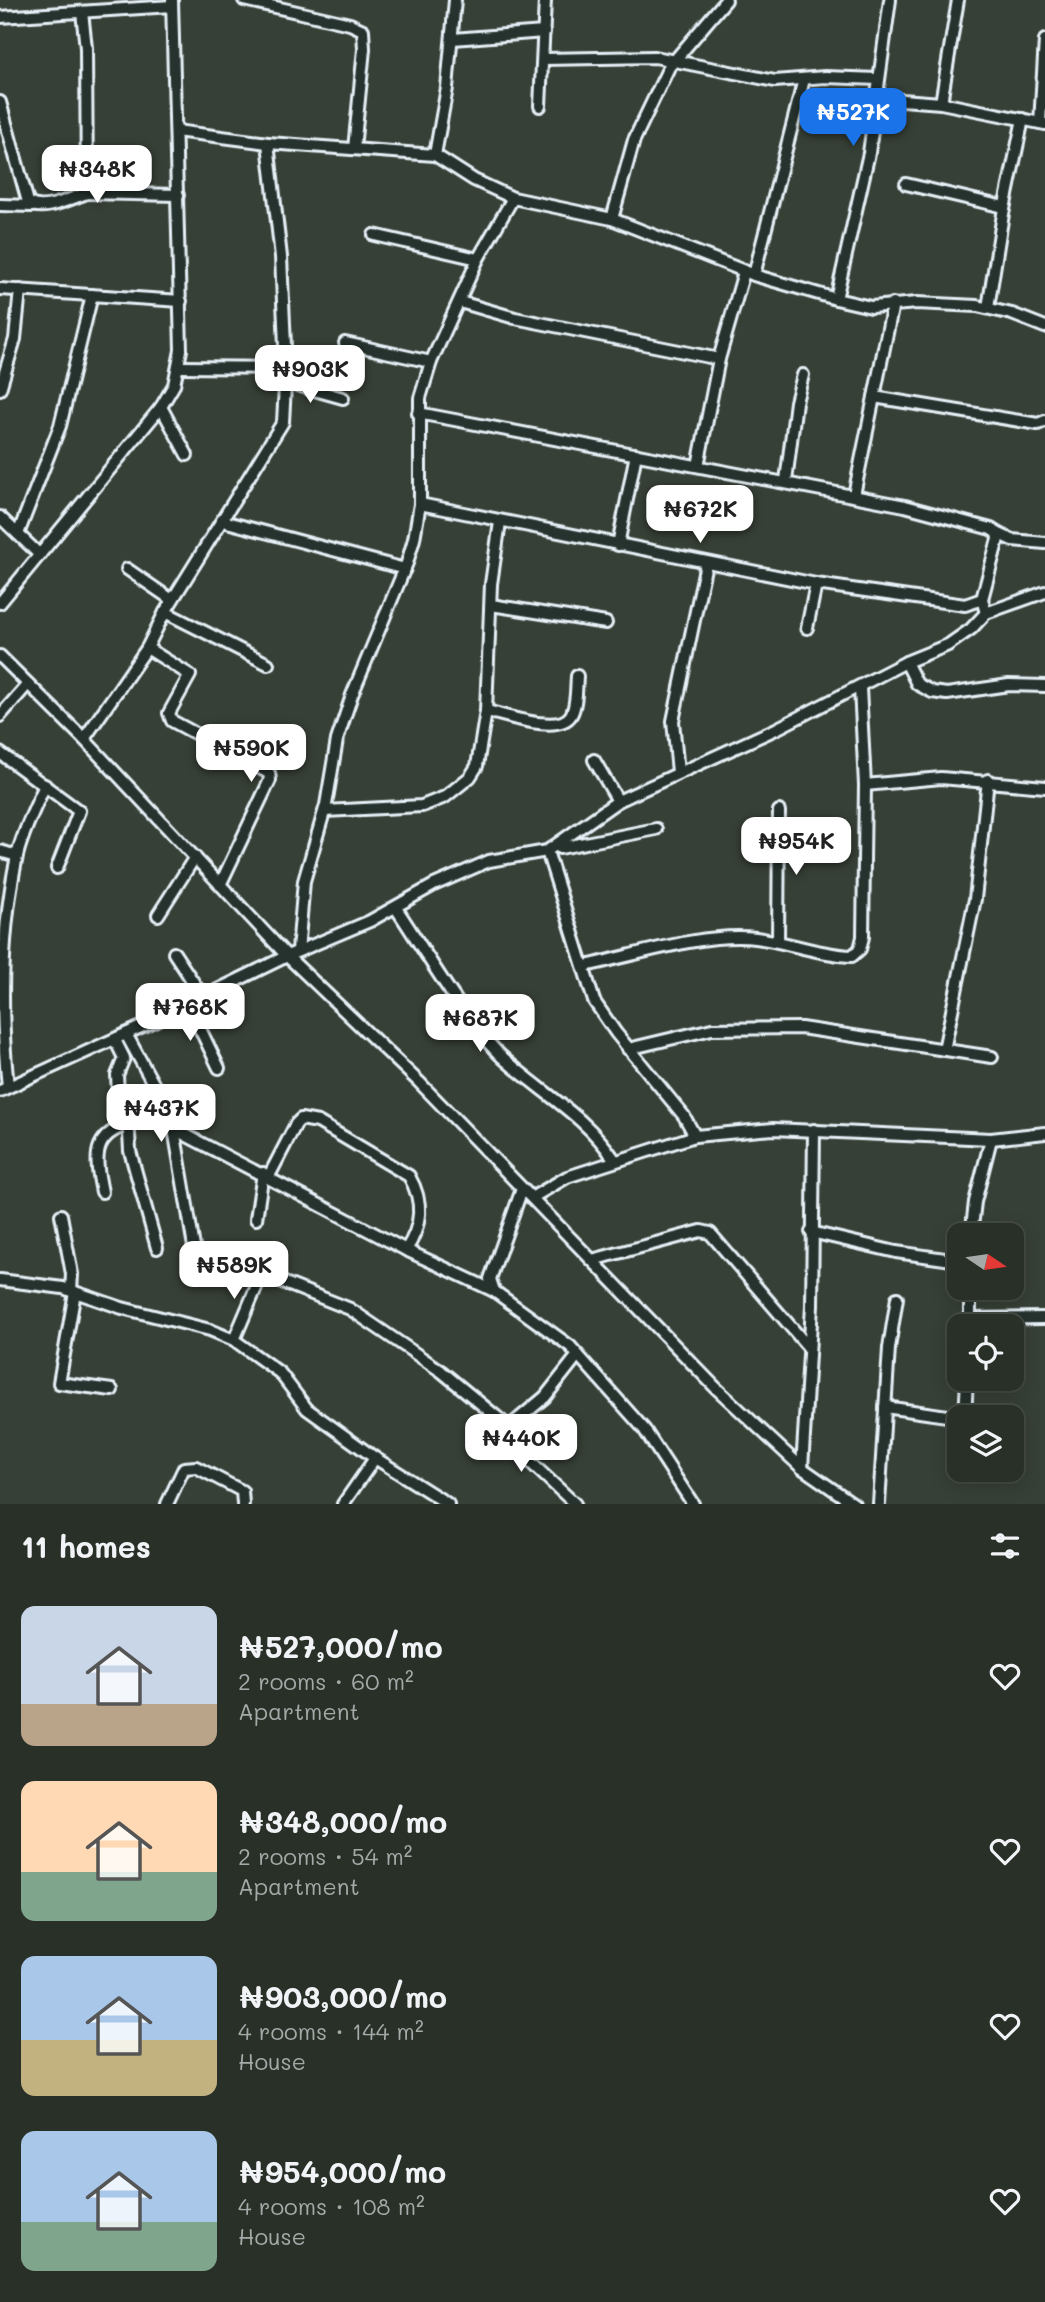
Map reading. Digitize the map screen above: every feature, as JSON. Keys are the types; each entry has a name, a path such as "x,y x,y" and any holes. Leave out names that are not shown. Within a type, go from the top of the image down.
{"street":[{"path":"244,0 350,24 363,30 364,48 354,149"},
{"path":"435,155 453,39 455,0"},
{"path":"540,106 545,0"},
{"path":"612,219 634,140 674,61 726,0"},
{"path":"836,299 859,204 890,0"},
{"path":"941,103 958,0"},
{"path":"0,17 172,3 181,301 180,366 174,385 161,407 0,603"},
{"path":"82,12 86,48 87,193"},
{"path":"453,39 544,32"},
{"path":"876,98 941,103 1042,123 1045,40"},
{"path":"543,59 654,57 775,81 878,79"},
{"path":"698,466 719,359 749,274 804,79"},
{"path":"0,102 28,202 33,206"},
{"path":"988,308 1004,207 1023,119"},
{"path":"176,131 268,143 435,155 474,180 513,198 612,219 749,274 836,299 871,307 938,302 988,308 1045,327"},
{"path":"84,739 146,648 172,600 283,422 286,368 281,257 268,143"},
{"path":"906,184 1004,207"},
{"path":"0,205 41,207 87,193 177,195"},
{"path":"298,951 304,881 325,811 337,740 352,695 405,569 420,504 418,412 431,362 478,259 513,198"},
{"path":"374,235 478,259"},
{"path":"0,289 181,301"},
{"path":"0,389 15,339 20,290"},
{"path":"18,534 60,426 92,295"},
{"path":"460,302 515,317 719,359"},
{"path":"854,495 893,304"},
{"path":"345,343 431,362"},
{"path":"180,366 286,368"},
{"path":"786,481 796,402 803,375"},
{"path":"286,382 343,398"},
{"path":"874,397 1038,424 1045,421"},
{"path":"161,407 187,455"},
{"path":"418,412 854,495 916,508 1012,540 1045,543"},
{"path":"618,545 636,454"},
{"path":"420,504 816,584 965,605 982,599"},
{"path":"0,517 40,555"},
{"path":"223,521 405,569"},
{"path":"325,811 412,807 446,797 470,776 477,766 486,711 491,605 500,522"},
{"path":"986,613 982,599 998,539 997,533"},
{"path":"678,772 673,721 706,563"},
{"path":"127,569 172,600"},
{"path":"807,628 816,584"},
{"path":"45,785 17,856 4,951 1,1014 4,1089 115,1040 287,956 396,908 434,885 489,861 547,851 618,801 860,688 906,662 948,645 971,629 986,613 1045,592"},
{"path":"491,605 606,624"},
{"path":"165,612 268,664"},
{"path":"146,648 190,675 169,713 172,721 269,773 270,780 251,824 220,885"},
{"path":"0,656 84,739 287,956 419,1082 716,1388 802,1468 854,1504"},
{"path":"906,662 917,684 932,692 1009,685 1045,686"},
{"path":"486,711 547,726 567,720 573,713 577,676"},
{"path":"0,716 27,684"},
{"path":"585,966 696,942 753,938 830,955 852,956 860,949 863,937 865,785 860,688"},
{"path":"0,753 79,811 57,868"},
{"path":"594,760 618,801"},
{"path":"865,785 941,778 1045,787"},
{"path":"944,1050 975,899 988,780"},
{"path":"778,942 779,811"},
{"path":"591,822 594,839"},
{"path":"560,848 594,839 656,829"},
{"path":"0,851 17,856"},
{"path":"547,851 594,1000 628,1049 684,1116 695,1136"},
{"path":"158,915 195,858"},
{"path":"396,908 499,1054 577,1114 598,1134 614,1159"},
{"path":"174,953 203,997"},
{"path":"188,1004 219,1068"},
{"path":"628,1049 712,1029 759,1028 845,1032 992,1057"},
{"path":"126,1034 166,1107 174,1129 193,1255 202,1261 262,1274 314,1292 377,1325 441,1371 509,1427"},
{"path":"115,1040 124,1058 117,1075 118,1094 130,1124 130,1151 157,1248"},
{"path":"256,1219 266,1174 296,1124 301,1119 318,1122 409,1176 415,1187 421,1214 415,1236 406,1250"},
{"path":"102,1192 97,1164 100,1143 113,1129 130,1124"},
{"path":"174,1129 266,1174 406,1250 494,1291 570,1346 644,1429 693,1504"},
{"path":"533,1197 567,1177 614,1159 695,1136 773,1129 991,1139 1045,1133"},
{"path":"802,1468 812,1306 814,1130"},
{"path":"973,1223 991,1139"},
{"path":"494,1291 490,1279 522,1189"},
{"path":"61,1215 73,1291 59,1382 112,1390"},
{"path":"592,1260 701,1231 710,1233 809,1348"},
{"path":"811,1232 896,1252 947,1259"},
{"path":"234,1340 262,1274"},
{"path":"0,1280 73,1291 122,1308 210,1330 234,1340 280,1373 307,1409 374,1458 448,1504"},
{"path":"879,1504 885,1407 897,1297"},
{"path":"1024,1319 1045,1318"},
{"path":"575,1504 512,1445 508,1437 509,1427 545,1397 578,1355"},
{"path":"885,1407 947,1416"},
{"path":"343,1504 374,1458"},
{"path":"167,1504 184,1468 196,1467 242,1491 243,1504"}]}
